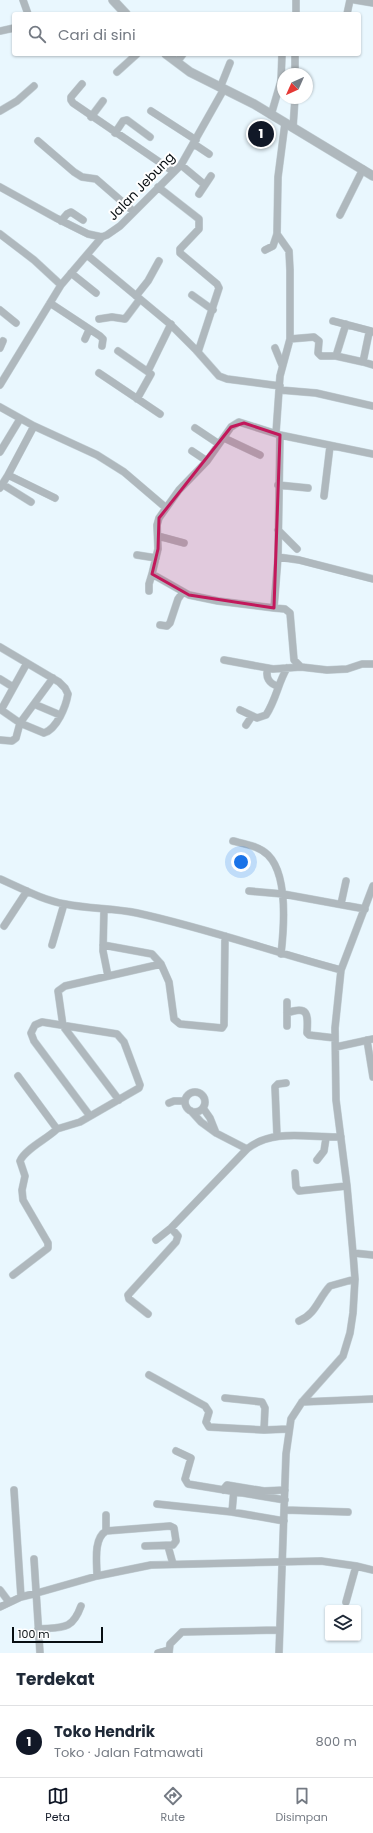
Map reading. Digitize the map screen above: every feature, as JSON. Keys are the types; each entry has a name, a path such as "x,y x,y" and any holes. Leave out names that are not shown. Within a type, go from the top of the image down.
{"street":[{"path":"23,0 27,12"},
{"path":"113,0 124,12"},
{"path":"296,0 296,12"},
{"path":"347,12 350,0"},
{"path":"355,0 373,3"},
{"path":"0,31 12,28"},
{"path":"117,72 135,56"},
{"path":"169,56 190,72 240,96 373,176"},
{"path":"177,62 182,56"},
{"path":"282,56 282,68"},
{"path":"295,56 295,68"},
{"name":"Jalan Jebung","path":"0,385 61,285 102,237 113,232 181,165 195,142 222,88 230,63"},
{"path":"82,84 71,97 71,100 91,117 174,172"},
{"path":"0,111 17,100 34,86"},
{"path":"272,115 277,99"},
{"path":"91,117 103,101"},
{"path":"265,250 272,246 277,234 278,177 294,104"},
{"path":"150,111 195,142 209,154"},
{"path":"115,133 123,121 127,120 150,137"},
{"path":"38,141 74,172 82,177 96,179 134,212"},
{"path":"181,165 205,185"},
{"path":"340,215 363,170"},
{"path":"199,194 210,176"},
{"path":"0,187 61,221 88,234 102,237"},
{"path":"158,187 197,217 200,221 200,229 179,251 218,286 219,290 198,352"},
{"path":"61,221 71,212 83,220"},
{"path":"0,234 34,260 61,285"},
{"path":"274,608 278,557 278,434 280,388 282,366 288,350 290,339 289,252 277,234"},
{"path":"87,255 171,324 223,378 316,393 373,406"},
{"path":"99,318 112,317 125,319 159,261"},
{"path":"71,273 96,293"},
{"path":"192,295 213,310"},
{"path":"50,303 102,337 102,346"},
{"path":"0,310 16,323"},
{"path":"333,321 372,331 363,362"},
{"path":"148,371 171,324"},
{"path":"336,356 346,324"},
{"path":"85,338 90,330"},
{"path":"290,339 316,338 319,341 319,354 322,356 336,356 373,365"},
{"path":"275,348 282,366"},
{"path":"118,351 151,374 137,399"},
{"path":"99,373 160,414"},
{"path":"0,407 20,419 102,458 124,472 165,507"},
{"path":"0,452 20,419"},
{"path":"149,590 148,584 156,558 158,536 157,525 165,507 207,460 231,427 239,422 278,434 373,454"},
{"path":"31,502 1,486 8,476 34,426"},
{"path":"195,428 219,444"},
{"path":"224,438 260,456"},
{"path":"324,496 330,446"},
{"path":"192,451 207,460"},
{"path":"8,476 55,498"},
{"path":"278,485 308,488"},
{"path":"278,530 297,550"},
{"path":"158,536 184,542"},
{"path":"137,554 156,558"},
{"path":"278,557 299,560 373,579"},
{"path":"152,574 183,592 218,601 286,609 290,613 293,657 301,667"},
{"path":"160,625 167,626 170,623 178,599 183,592"},
{"path":"0,647 53,678 64,686 68,694 60,715 52,728 44,733 20,723 0,710 27,663"},
{"path":"224,660 268,668 301,667 327,670 347,669 362,664 373,664"},
{"path":"268,668 267,678 270,682 278,686"},
{"path":"240,710 252,716 261,718 266,715 276,698 278,686 288,668"},
{"path":"0,740 15,740 20,723 53,678"},
{"path":"0,679 13,687"},
{"path":"34,704 60,715"},
{"path":"246,725 252,716"},
{"path":"233,841 260,849 273,861 276,868 283,894 283,937 281,954"},
{"path":"0,879 27,891 64,904 136,913 225,936 281,954 341,970"},
{"path":"341,904 346,881"},
{"path":"279,1653 288,1429 291,1419 302,1402 336,1364 346,1349 353,1313 355,1279 354,1253 336,1100 335,1028 341,970 373,886"},
{"path":"4,926 27,891"},
{"path":"249,891 283,894 365,909"},
{"path":"52,945 64,904"},
{"path":"104,909 103,957 108,976"},
{"path":"103,945 152,954 162,964 169,982 173,1015 177,1022 222,1028 224,1025 225,936"},
{"path":"119,1100 63,1026 58,997 60,988 162,964"},
{"path":"287,1002 287,1026"},
{"path":"287,1013 300,1010 306,1013 308,1016 307,1033 310,1036 335,1038"},
{"path":"13,1275 48,1248 48,1243 23,1200 22,1190 25,1176 20,1161 23,1156 31,1148 43,1141 57,1129 63,1126 76,1124 138,1090 140,1086 122,1038 113,1032 63,1026 46,1022 39,1023 33,1029 31,1037 90,1116"},
{"path":"336,1047 370,1040 373,1077"},
{"path":"18,1076 57,1129"},
{"path":"277,1136 275,1087 276,1084 286,1083"},
{"path":"191,1111 198,1112 203,1108 206,1102 204,1096 199,1092 193,1092 187,1095 185,1101 187,1107 201,1122 216,1133 247,1149"},
{"path":"169,1103 174,1101 185,1101"},
{"path":"203,1108 210,1118 216,1133"},
{"path":"156,1240 171,1228 247,1149 261,1139 277,1136 326,1138 340,1137"},
{"path":"317,1160 324,1151 326,1138"},
{"path":"295,1173 296,1187 299,1191 347,1186"},
{"path":"148,1314 129,1298 128,1295 176,1242 178,1236 171,1228"},
{"path":"354,1253 373,1255"},
{"path":"299,1321 309,1316 315,1310 327,1289 332,1285 355,1279"},
{"path":"149,1375 206,1406 209,1412 206,1422 209,1426 264,1430 288,1429"},
{"path":"225,1398 262,1402 264,1408 264,1430"},
{"path":"302,1402 373,1400"},
{"path":"176,1451 190,1458 185,1479 186,1483 223,1490 227,1485 234,1489 285,1500"},
{"path":"234,1489 264,1491 285,1490"},
{"path":"232,1512 234,1489"},
{"path":"14,1490 21,1597"},
{"path":"157,1504 232,1512 284,1521"},
{"path":"285,1510 348,1512"},
{"path":"106,1515 106,1531"},
{"path":"97,1576 98,1544 100,1536 106,1531 172,1526 175,1530 176,1541 174,1544 168,1546 145,1546"},
{"path":"168,1546 173,1564"},
{"path":"34,1559 40,1653"},
{"path":"0,1607 21,1597 97,1576 151,1565 321,1561 373,1570"},
{"path":"346,1602 356,1566"},
{"path":"0,1590 8,1602"},
{"path":"38,1630 71,1624 76,1619 81,1606"},
{"path":"158,1653 169,1652 170,1644 182,1632 279,1630"}],"highlighted area":[{"path":"244,423 280,435 274,608 189,595 152,574 158,549 159,518 231,427"}],"place":[{"name":"Toko Hendrik","path":"261,134"}]}
